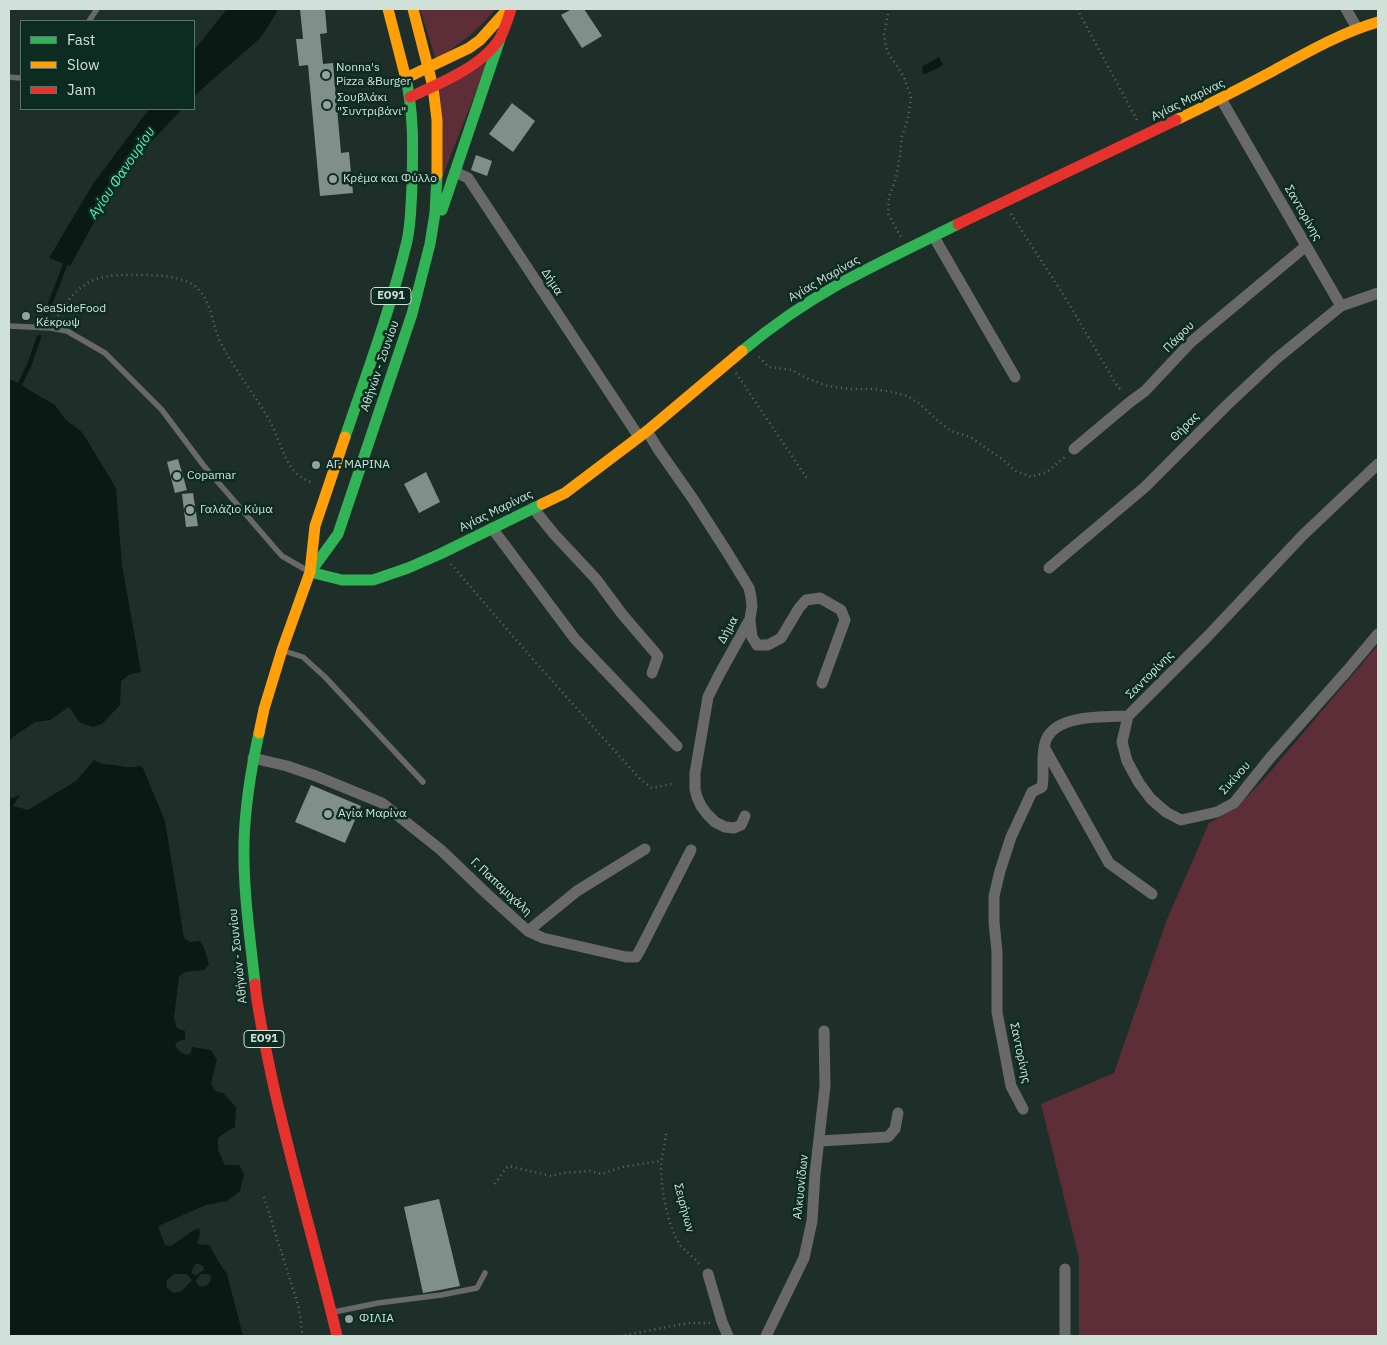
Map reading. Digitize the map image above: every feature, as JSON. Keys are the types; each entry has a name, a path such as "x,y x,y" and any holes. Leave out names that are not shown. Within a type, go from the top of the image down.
{"main road":[{"name":"Αθήνών - Σουνίου","path":"337,1336 282,1124 258,1010 244,878 246,809 253,758 264,710 282,650 310,572 315,526 389,306 407,240 411,209 412,120 406,78 388,9"},
{"name":"Αθήνών - Σουνίου","path":"310,572 338,534 412,314 436,213 437,120 433,87 414,9"},
{"path":"406,78 469,48 480,40 510,9"},
{"path":"430,244 510,9"},
{"name":"Αγίας Μαρίνας","path":"310,572 342,580 372,580 408,568 440,554 564,493 643,434 749,345 790,315 838,285 1003,202 1221,99 1322,44 1357,28 1378,22"},
{"path":"410,97 433,87 481,59 500,38"}],"street":[{"path":"1346,9 1357,28"},
{"name":"Σαντορίνης","path":"1221,99 1342,306"},
{"name":"Δήμα","path":"455,172 468,178 643,434 658,449 694,499 748,588 752,606 750,619 708,697 695,773 695,789 700,806 715,822 725,827 734,828 741,824 745,816"},
{"path":"934,237 1015,376"},
{"name":"Πάφου","path":"1074,449 1145,391 1192,342 1306,246"},
{"path":"1342,306 1378,293"},
{"name":"Θήρας","path":"1049,568 1145,487 1276,358 1342,306"},
{"name":"Σαντορίνης","path":"1023,1109 1011,1086 997,1012 997,952 994,896 1010,837 1032,792 1042,787 1042,766 1046,740 1052,731 1079,718 1128,716 1207,637 1303,535 1378,464"},
{"path":"533,508 554,534 596,579 622,614 658,656 652,673"},
{"path":"492,528 575,639 677,746"},
{"path":"750,619 752,637 756,645 768,645 781,638 806,600 820,598 841,610 846,620 822,683"},
{"name":"Σικίνου","path":"1128,716 1122,742 1127,761 1139,783 1151,799 1166,812 1181,820 1217,812 1234,803 1270,758 1378,634"},
{"path":"1044,747 1109,863 1152,894"},
{"name":"Γ. Παπαμιχάλη","path":"253,758 309,773 352,789 382,803 441,850 528,931 543,938 626,957 636,957 691,850"},
{"path":"528,931 577,891 645,849"},
{"name":"Αλκυονίδων","path":"766,1336 804,1258 812,1220 825,1086 824,1031"},
{"path":"820,1141 888,1137 895,1129 898,1112"},
{"path":"1065,1269 1065,1336"},
{"path":"708,1274 728,1336"}],"lane":[{"path":"90,20 97,9"},
{"path":"9,326 50,328 67,331 105,353 162,410 204,466 282,556 310,572"},
{"path":"282,650 303,656 423,782"},
{"path":"332,1312 477,1288 485,1273"}],"path":[{"path":"889,9 884,35 887,51 904,77 911,97 908,118 902,136 896,178 889,197 888,214 907,249"},
{"path":"1077,9 1146,136"},
{"path":"1003,202 1062,294 1116,384 1130,402"},
{"path":"50,328 65,304 76,291 98,278 113,274 152,275 185,280 196,287 203,296 210,310 219,338 231,362 254,394 289,464 296,474 305,480 328,487"},
{"path":"749,345 769,367 792,370 806,378 828,386 849,389 874,389 907,396 920,404 950,431 970,437 1016,471 1031,477 1047,472 1074,449"},
{"path":"729,361 808,480"},
{"path":"440,554 639,778 652,788 672,784"},
{"name":"Σειρήνων","path":"666,1134 661,1161 661,1178 673,1231 680,1245 708,1274"},
{"path":"495,1184 509,1166 551,1176 563,1172 590,1171 602,1174 622,1167 661,1161"},
{"path":"264,1197 299,1308 302,1332 300,1336"},
{"path":"620,1336 688,1324 722,1322"}],"shaded area":[{"path":"420,9 495,9 474,31 436,60"},
{"path":"488,61 443,175 440,88"},
{"path":"1378,645 1378,1336 1079,1336 1079,1258 1041,1104 1114,1073 1166,922 1209,823 1236,808 1265,778"}],"water":[{"path":"227,9 278,9 258,40 195,95 195,49"},
{"path":"939,57 943,65 923,74 923,66"},
{"path":"148,110 181,110 151,142 106,201 70,266 49,258 93,184"},
{"path":"9,379 55,405 66,420 82,432 116,488 122,565 141,672 130,674 121,681 120,705 102,724 93,727 79,722 69,707 50,720 35,722 13,737 9,743"},
{"path":"94,760 103,764 124,767 142,766 165,821 184,938 190,942 200,941 209,964 204,970 185,972 179,976 174,1018 177,1028 185,1031 185,1039 177,1042 175,1046 180,1052 187,1055 191,1053 192,1047 211,1050 217,1060 211,1083 215,1091 223,1093 236,1107 235,1127 218,1138 218,1150 225,1165 239,1165 244,1174 240,1191 227,1201 206,1205 158,1226 165,1245 171,1246 199,1228 200,1234 197,1244 209,1245 227,1274 243,1336 9,1336 9,799 20,795 13,806 28,810 76,781","holes":["196,1263 203,1266 204,1270 196,1275 192,1274","174,1274 187,1274 192,1280 182,1291 173,1293 167,1288 166,1281","201,1274 208,1274 211,1277 210,1282 206,1286 199,1286 196,1280"]}],"building":[{"path":"300,9 325,9 327,33 320,34 323,64 333,63 341,153 349,152 353,193 320,196 308,65 299,66 296,39 303,39"},
{"path":"572,9 584,9 602,36 582,48 561,15"},
{"path":"512,103 535,121 513,152 489,134"},
{"path":"476,155 492,161 487,176 471,170"},
{"name":"Copamar","path":"178,459 187,490 175,493 167,462"},
{"path":"426,472 440,502 419,513 404,484"},
{"name":"Γαλάζιο Κύμα","path":"193,493 198,526 186,527 182,494"},
{"name":"Αγία Μαρίνα","path":"311,785 361,806 345,843 295,822"},
{"path":"439,1199 460,1286 423,1293 404,1207"}],"waterway":[{"name":"Αγίου Φανουρίου","path":"43,322 67,260"},
{"name":"Αγίου Φανουρίου","path":"20,384 39,337"}],"traffic: fast":[{"path":"442,210 500,39"},
{"path":"345,437 386,316 401,266 408,234 413,143 410,102 405,75"},
{"path":"311,571 338,534 412,314 430,244 435,213 437,175"},
{"path":"742,351 789,315 826,291 958,224"},
{"path":"310,572 342,580 373,580 440,554 542,504"},
{"path":"255,984 246,896 244,843 249,787 259,733"}],"traffic: slow":[{"path":"388,9 405,75"},
{"path":"413,9 433,87 437,120 437,175"},
{"path":"406,78 469,48 480,40 507,10"},
{"path":"1176,120 1323,44 1378,22"},
{"path":"542,504 565,493 647,431 742,351"},
{"path":"259,733 264,709 282,650 310,572 315,526 345,437"}],"traffic: jam":[{"path":"410,97 472,66 483,57 500,38 511,9"},
{"path":"958,224 1176,120"},
{"path":"255,984 278,1107 337,1336"}],"place":[{"name":"Nonna's Pizza &Burger","path":"326,75"},
{"name":"Σουβλάκι \"Συντριβάνι\"","path":"327,105"},
{"name":"Κρέμα και Φύλλο","path":"333,179"},
{"name":"SeaSideFood Κέκρωψ","path":"26,316"},
{"name":"ΑΓ. ΜΑΡΙΝΑ","path":"316,465"},
{"name":"Copamar","path":"177,476"},
{"name":"Γαλάζιο Κύμα","path":"190,510"},
{"name":"Αγία Μαρίνα","path":"328,814"},
{"name":"ΦΙΛΙΑ","path":"349,1319"}]}
